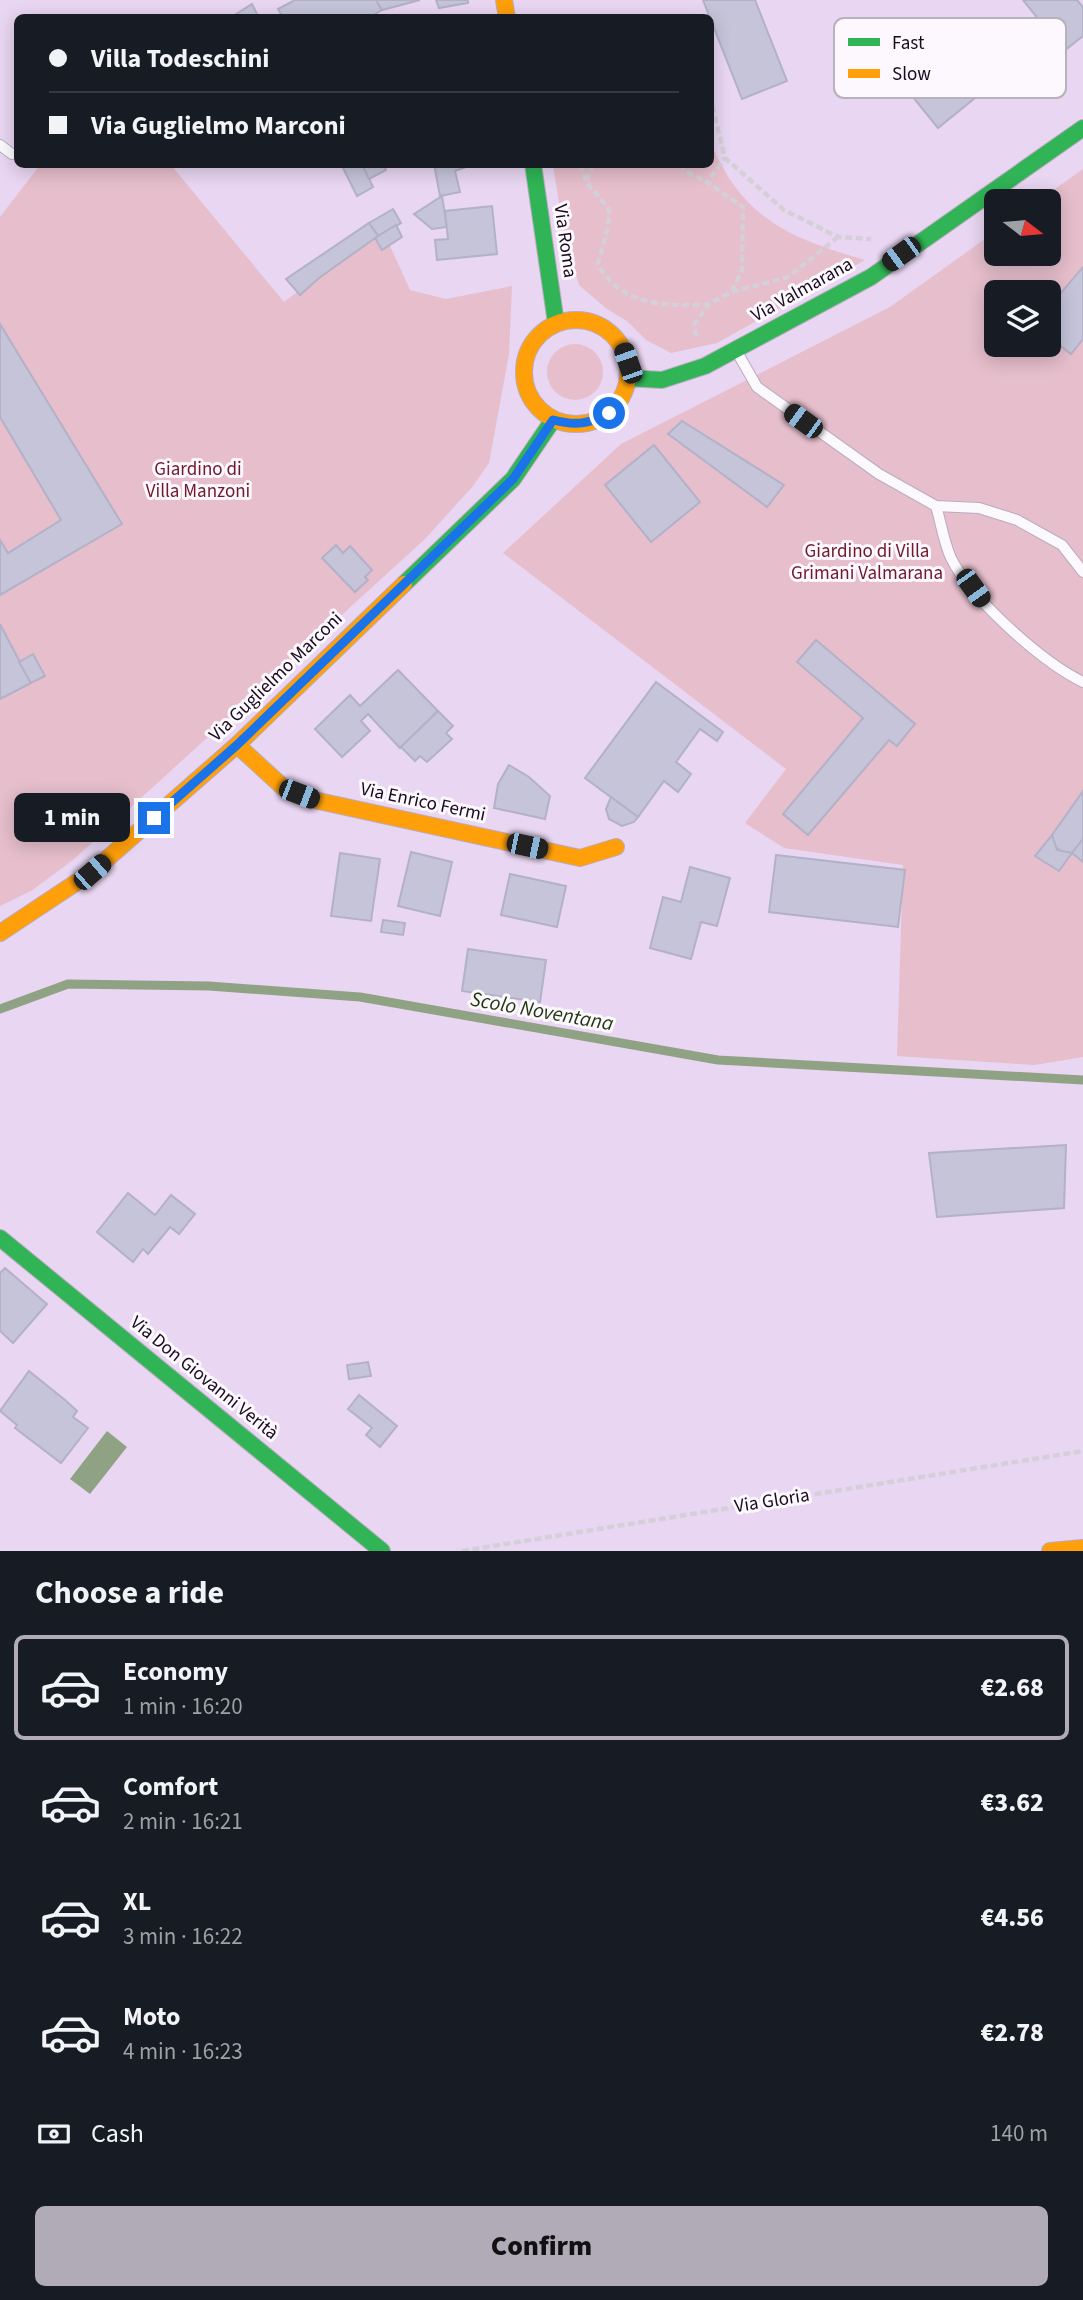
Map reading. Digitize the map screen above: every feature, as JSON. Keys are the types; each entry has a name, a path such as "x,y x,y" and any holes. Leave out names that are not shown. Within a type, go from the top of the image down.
{"main road":[{"name":"Via Valmarana","path":"628,378 662,380 705,366 871,277 1083,128"},
{"name":"Via Roma","path":"534,168 556,323"},
{"path":"571,320 601,326 614,335 628,363 628,378 622,398 609,413 592,422 573,425 553,420 539,410 528,396 523,371 530,346 541,332 556,323 571,320"},
{"name":"Via Guglielmo Marconi","path":"0,933 92,872 237,745 513,479 553,420"},
{"name":"Via Enrico Fermi","path":"237,745 284,788 314,800 580,858 616,846"},
{"name":"Via Don Giovanni Verità","path":"0,1238 382,1551"},
{"path":"1050,1551 1083,1548"}],"lane":[{"path":"0,145 12,154"},
{"path":"736,350 757,387 879,474 936,506 979,508 1017,520 1062,545 1083,572"},
{"path":"936,506 951,558 984,603 1026,642 1083,682"}],"path":[{"path":"714,113 725,158 784,210 838,237 875,240"},
{"path":"707,182 725,158"},
{"path":"581,168 586,182 609,209 608,227 598,264 605,278 635,298 667,307 709,304 731,292 788,277 838,237"},
{"path":"586,182 591,168"},
{"path":"682,168 743,207 742,271 731,292"},
{"path":"697,344 694,325 709,304"},
{"name":"Via Gloria","path":"462,1551 1083,1451"}],"green space":[{"path":"714,150 739,192 769,220 823,247 865,260 717,343 671,353 646,340 627,321 607,309 579,285 564,234 553,168 714,168"},
{"name":"Giardino di Villa Manzoni","path":"38,168 173,168 284,302 382,228 410,290 446,299 512,286 509,354 489,463 473,486 425,539 73,860 31,891 0,906 0,217"},
{"name":"Giardino di Villa Grimani Valmarana","path":"1083,169 1083,1057 1034,1065 897,1056 903,865 784,848 745,823 786,769 503,553 621,444 890,307 984,240 984,266 1061,266 1061,189 1055,189"},
{"path":"569,344 581,344 591,348 599,356 603,372 599,388 591,396 581,400 569,400 559,396 551,388 547,378 547,366 551,356 559,348"}],"shaded area":[{"path":"107,1431 127,1447 90,1494 70,1479"}],"building":[{"path":"295,0 376,0 382,10 375,14 281,14 278,9"},
{"path":"376,0 420,0 382,10"},
{"path":"436,0 468,0 468,3 439,8"},
{"path":"703,0 755,0 787,81 742,99 714,28 714,14 709,14"},
{"path":"1023,0 1077,0 1083,7 1083,36 1066,49 1066,18 1037,18"},
{"path":"252,4 257,14 236,14"},
{"path":"914,98 975,98 938,128"},
{"path":"343,168 364,168 373,187 357,196"},
{"path":"364,168 385,168 386,170 369,179"},
{"path":"435,168 463,168 455,171 460,192 440,196"},
{"path":"442,196 447,227 432,229 414,214"},
{"path":"492,206 497,254 437,260 435,240 448,239 445,211"},
{"path":"393,209 401,223 378,236 369,223"},
{"path":"369,223 378,236 300,295 286,279"},
{"path":"396,225 402,237 382,250 375,238"},
{"path":"1083,267 1083,339 1071,354 1061,346 1061,293"},
{"path":"0,324 122,524 0,595 0,540 8,553 61,520 0,417"},
{"path":"682,421 784,485 767,507 668,434"},
{"path":"654,445 700,502 651,542 605,485"},
{"path":"336,545 343,553 350,546 372,570 365,577 368,580 355,592 322,558"},
{"path":"0,624 31,683 0,699"},
{"path":"816,640 915,724 897,746 889,740 808,835 783,814 863,718 797,662"},
{"path":"33,654 45,676 31,683 19,662"},
{"path":"398,670 438,711 400,748 368,714 361,721 370,731 342,757 315,729 350,695 360,706"},
{"path":"656,682 723,732 717,741 700,729 676,762 691,774 678,792 664,781 638,817 585,778"},
{"path":"438,711 453,726 446,733 452,739 427,762 420,756 415,761 401,747"},
{"path":"509,765 529,777 550,796 545,819 494,808 498,784"},
{"path":"1083,791 1083,839 1072,853 1062,853 1053,844 1052,835"},
{"path":"611,797 638,817 634,822 622,826 609,819 606,809"},
{"path":"1052,835 1057,850 1072,853 1059,871 1035,856"},
{"path":"1083,839 1083,862 1072,853"},
{"path":"411,852 452,862 440,916 398,906"},
{"path":"340,853 380,859 371,921 331,916"},
{"path":"776,855 905,870 898,927 769,912"},
{"path":"690,867 730,878 717,926 701,922 691,959 650,948 663,897 681,902"},
{"path":"510,874 566,886 557,927 501,915"},
{"path":"383,920 405,923 403,935 381,932"},
{"path":"468,949 546,960 540,1002 462,991"},
{"path":"1066,1145 1064,1208 937,1217 929,1153"},
{"path":"128,1193 155,1215 171,1195 195,1214 179,1234 170,1227 148,1254 143,1249 133,1262 97,1232"},
{"path":"5,1268 47,1304 13,1343 0,1331 0,1273"},
{"path":"368,1362 371,1376 349,1379 347,1365"},
{"path":"29,1371 77,1411 73,1417 88,1428 61,1463 15,1428 17,1425 0,1411"},
{"path":"359,1395 397,1426 380,1447 366,1435 372,1428 348,1409"}],"waterway":[{"name":"Scolo Noventana","path":"0,1009 68,984 209,986 360,997 718,1060 1083,1080"}],"traffic: fast":[{"path":"628,378 662,380 705,366 871,277 1083,128"},
{"path":"534,168 556,323"},
{"path":"404,584 513,479 553,420"},
{"path":"0,1238 382,1551"}],"traffic: slow":[{"path":"504,0 506,14"},
{"path":"576,320 596,324 613,335 624,352 628,372 624,392 613,409 596,420 576,424 556,420 539,409 528,392 524,372 528,352 539,335 556,324 576,320"},
{"path":"0,933 92,872 237,745 404,584"},
{"path":"237,745 284,788 314,800 580,858 616,847"},
{"path":"1050,1551 1083,1548"}],"route":[{"path":"154,818 237,745 513,479 553,420 573,425 592,422 609,413"}]}
